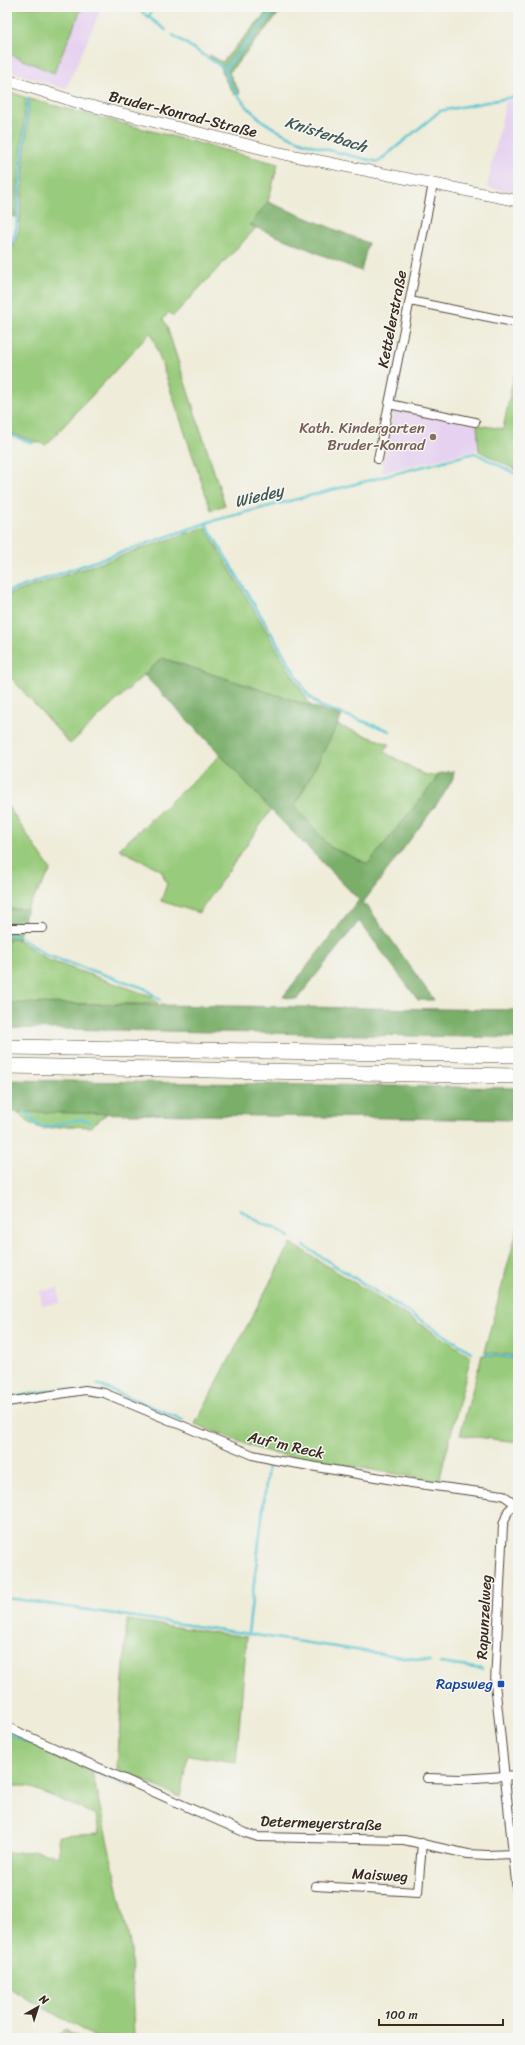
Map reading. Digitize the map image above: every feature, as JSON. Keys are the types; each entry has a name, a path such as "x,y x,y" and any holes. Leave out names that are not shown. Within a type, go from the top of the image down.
{"highway":[{"path":"7,1047 518,1055"},
{"path":"7,1066 518,1076"}],"street":[{"name":"Bruder-Konrad-Straße","path":"7,80 83,104 280,153 518,201"},
{"name":"Kettelerstraße","path":"378,459 433,184"},
{"path":"410,301 518,323"},
{"path":"389,404 475,422"},
{"path":"7,928 43,928"},
{"name":"Auf'm Reck","path":"7,1402 84,1390 104,1393 253,1455 404,1482 503,1495 516,1502"},
{"name":"Rapunzelweg","path":"513,1854 495,1684 503,1525 508,1511 516,1502"},
{"name":"Determeyerstraße","path":"7,1727 246,1833 258,1836 404,1840 468,1854 513,1854"},
{"path":"427,1778 461,1779 518,1775"},
{"name":"Maisweg","path":"315,1886 418,1892 422,1844"},
{"path":"513,1854 518,1900"}],"shaded area":[{"path":"7,7 102,7 66,89 7,70"},
{"path":"518,99 518,193 487,187 506,101"},
{"name":"Kath. Kindergarten Bruder-Konrad","path":"394,408 477,425 478,450 381,473"},
{"path":"58,1288 60,1303 42,1305 40,1291"}],"green space":[{"path":"7,7 82,7 54,73 7,53"},
{"path":"271,7 284,7 229,73 240,93 235,95 226,81 221,67 208,58 210,55 222,62"},
{"path":"7,90 26,98 15,217 7,216"},
{"path":"29,99 278,164 268,202 250,225 256,228 173,316 169,312 163,319 166,324 225,505 211,510 151,332 46,445 7,432 7,264 19,230"},
{"path":"268,202 368,243 361,271 250,225"},
{"path":"514,375 518,376 518,471 479,451 477,425 503,429"},
{"path":"205,527 311,706 162,658 70,744 7,673 7,595"},
{"path":"162,658 342,716 295,806 330,847 368,864 435,781 437,774 454,771 453,779 442,797 362,904 368,907 434,1000 418,1000 359,921 297,999 283,997 359,900 271,810 221,755 144,675"},
{"path":"337,725 389,744 384,752 427,776 437,774 435,781 368,864 330,847 294,806"},
{"path":"221,755 271,810 199,913 161,901 167,884 161,870 119,849"},
{"path":"7,805 51,870 27,909 7,909"},
{"path":"7,909 27,909 18,939 7,940"},
{"path":"18,939 48,960 151,996 159,1004 7,1003 7,940"},
{"path":"7,1003 518,1010 518,1038 7,1028"},
{"path":"7,1080 518,1088 518,1120 7,1112"},
{"path":"16,1112 109,1112 90,1127 68,1126 43,1129 32,1125"},
{"path":"518,1227 518,1356 484,1352"},
{"path":"291,1243 471,1356 439,1481 277,1454 256,1448 195,1424"},
{"path":"482,1355 518,1359 518,1442 460,1435"},
{"path":"127,1620 247,1637 236,1762 188,1755 180,1797 117,1769"},
{"path":"7,1734 92,1771 131,1948 134,2038 97,2038 7,1987 7,1853 37,1851 59,1856 58,1836 99,1834 96,1815 28,1786 7,1786"},
{"path":"65,2030 81,2038 54,2038"}],"waterway":[{"name":"Knisterbach","path":"135,7 166,30"},
{"path":"148,17 155,7"},
{"path":"225,69 277,7"},
{"name":"Knisterbach","path":"173,35 225,69 228,80 238,95 251,111 266,123 283,133 320,148 378,162 440,111 518,96"},
{"path":"7,258 16,230 28,98"},
{"path":"7,434 33,443"},
{"name":"Wiedey","path":"7,592 212,521 475,453 518,475"},
{"path":"206,524 308,695 320,706 390,731"},
{"path":"7,934 19,936 48,956 144,988 160,1000"},
{"path":"25,1112 36,1124 47,1127 81,1119 90,1122"},
{"path":"240,1210 264,1225 274,1227 290,1237"},
{"path":"304,1246 471,1352"},
{"path":"485,1354 518,1358"},
{"path":"97,1384 183,1420"},
{"path":"7,1398 61,1389"},
{"path":"248,1634 268,1467"},
{"path":"7,1598 430,1661"},
{"path":"440,1663 482,1669"},
{"path":"7,1733 128,1785"}],"place":[{"name":"Kath. Kindergarten Bruder-Konrad","path":"433,437"},
{"name":"Rapsweg","path":"501,1684"}]}
